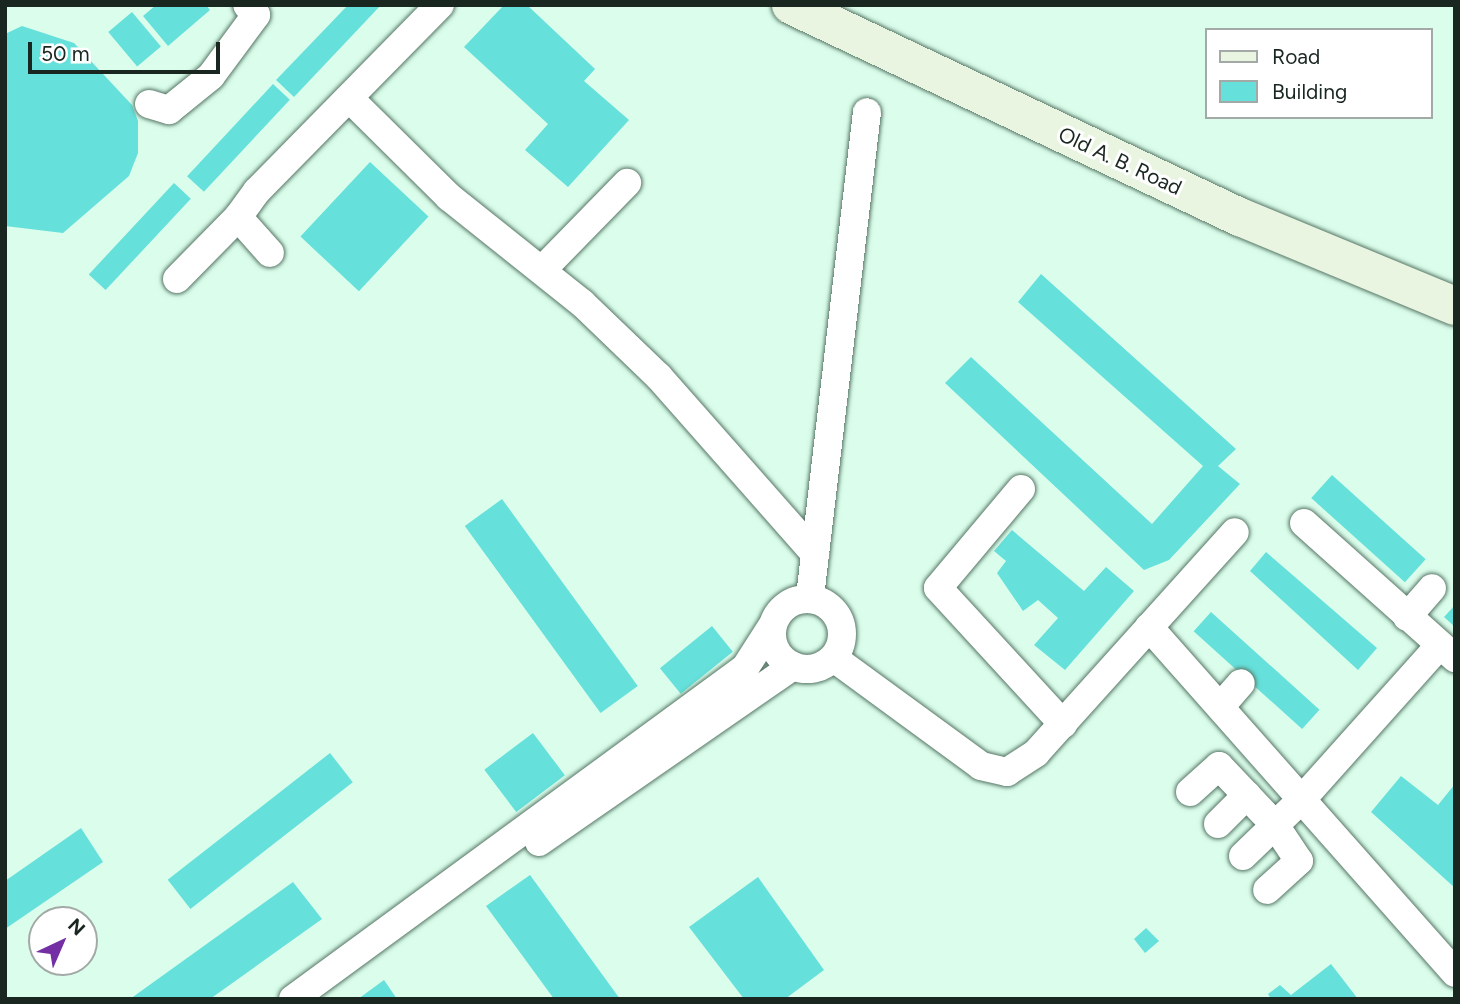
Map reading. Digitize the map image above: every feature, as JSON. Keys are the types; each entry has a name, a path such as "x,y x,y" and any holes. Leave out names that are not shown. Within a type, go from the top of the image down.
{"street":[{"path":"149,104 169,110 211,76 256,15 247,5"},
{"path":"177,279 238,217 257,191 440,5"},
{"name":"Old A. B. Road","path":"791,5 1240,217 1455,306"},
{"path":"349,98 449,197 542,270 659,377 815,554"},
{"path":"810,597 867,112"},
{"path":"542,270 626,183"},
{"path":"238,217 270,253"},
{"path":"1021,489 938,588 1063,724"},
{"path":"1243,856 1447,652 1304,523"},
{"path":"835,659 981,766 1007,772 1036,753 1235,532"},
{"path":"1407,617 1432,587"},
{"path":"293,999 745,668 785,603 810,597 833,610 844,640 835,659 815,668 793,666 777,654 772,626"},
{"path":"1149,627 1451,960"},
{"path":"319,999 793,666"},
{"path":"1221,706 1241,683"},
{"path":"1191,792 1219,766 1275,825 1299,861 1268,890"},
{"path":"1218,824 1247,795"}],"building":[{"path":"156,5 206,5 210,10 168,46 143,16"},
{"path":"348,5 381,5 294,97 276,80"},
{"path":"504,5 527,5 595,69 584,81 629,120 568,187 525,150 548,124 464,47"},
{"path":"132,12 161,46 137,66 108,32"},
{"path":"22,26 74,43 132,105 138,121 138,153 129,176 63,233 5,226 5,34"},
{"path":"273,84 290,100 204,192 187,176"},
{"path":"370,162 429,217 359,291 300,237"},
{"path":"174,183 191,199 106,290 89,274"},
{"path":"1041,274 1236,449 1218,466 1240,484 1169,560 1144,570 945,383 971,357 1152,524 1203,466 1018,302"},
{"path":"1332,475 1426,559 1405,582 1311,498"},
{"path":"502,499 638,686 601,713 465,526"},
{"path":"1012,530 1084,591 1106,567 1134,591 1065,670 1034,645 1058,618 1038,600 1023,611 997,573 1006,561 994,551"},
{"path":"1266,552 1377,648 1358,670 1250,571"},
{"path":"1455,605 1455,627 1444,617"},
{"path":"1211,612 1319,710 1302,729 1194,631"},
{"path":"712,626 733,652 681,694 660,668"},
{"path":"533,733 565,775 516,812 484,770"},
{"path":"330,753 353,782 190,909 168,880"},
{"path":"1401,776 1438,805 1455,784 1455,888 1371,812"},
{"path":"81,828 103,862 39,906 28,906 28,913 5,929 5,881"},
{"path":"530,875 620,999 554,999 486,906"},
{"path":"758,877 824,970 785,999 744,999 689,927"},
{"path":"293,882 322,919 210,999 130,999"},
{"path":"1146,928 1159,941 1145,953 1134,939"},
{"path":"1331,964 1358,999 1271,999 1268,994 1280,985 1291,995"},
{"path":"384,980 397,999 358,999"}]}
